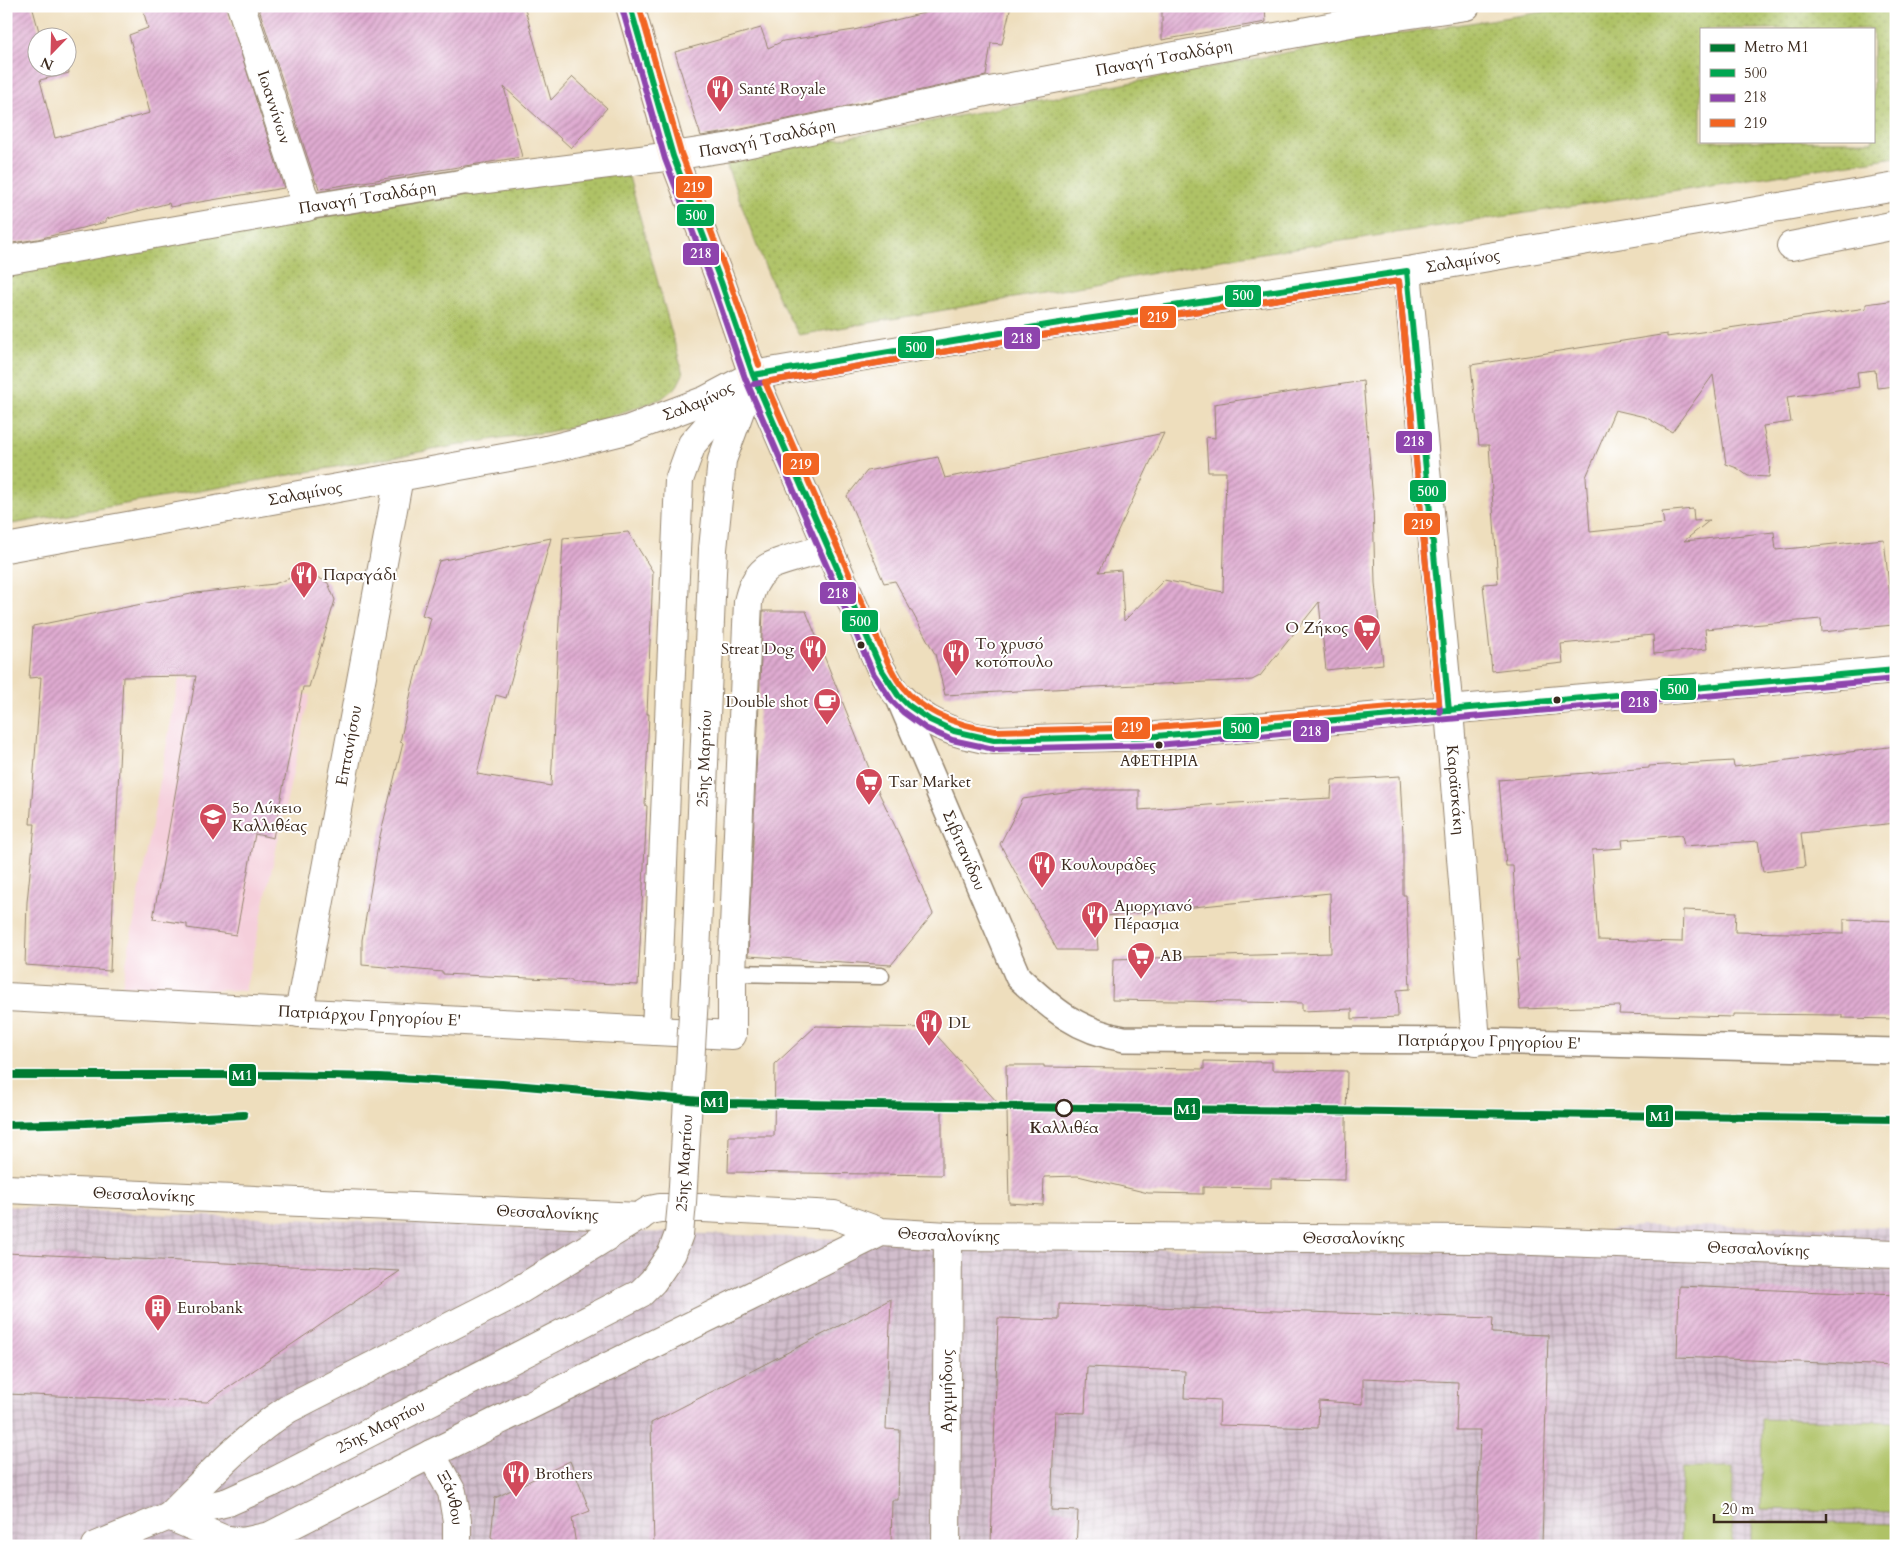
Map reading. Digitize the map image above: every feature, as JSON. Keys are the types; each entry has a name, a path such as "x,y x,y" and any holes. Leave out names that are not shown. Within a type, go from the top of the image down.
{"main road":[{"name":"Σιβιτανίδου","path":"630,6 673,156 721,282 753,375"}],"street":[{"name":"Ιωαννίνων","path":"241,6 307,207"},
{"name":"Παναγή Τσαλδάρη","path":"6,260 307,207 470,181 731,147 1356,14 1466,6"},
{"name":"Σαλαμίνος","path":"6,548 532,453 627,430 706,400 753,375 1053,324 1407,271 1896,187"},
{"path":"1791,246 1896,225"},
{"name":"Καραϊσκάκη","path":"1407,271 1448,711 1476,1041"},
{"name":"Σιβιτανίδου","path":"753,375 882,669 897,694 1018,977 1050,1008 1083,1028"},
{"name":"25ης Μαρτίου","path":"96,1546 169,1516 228,1502 273,1482 641,1294 653,1281 672,1253 679,1234 683,1188 695,979 713,549 722,460 753,375"},
{"path":"656,1031 679,480 692,444 753,375"},
{"name":"Επτανήσου","path":"299,1013 399,477"},
{"path":"732,973 750,595 758,576 768,567 828,548"},
{"path":"897,694 919,714 949,731 974,738 994,740 1156,736 1896,670"},
{"name":"Πατριάρχου Γρηγορίου Ε'","path":"6,996 732,1035 732,973"},
{"name":"Πατριάρχου Γρηγορίου Ε'","path":"1083,1028 1106,1036 1124,1039 1476,1041 1896,1051"},
{"name":"Θεσσαλονίκης","path":"6,1189 640,1217 650,1210 660,1208 703,1208 834,1216 881,1232 948,1236 1475,1239 1896,1254"},
{"name":"25ης Μαρτίου","path":"169,1516 230,1453 262,1426 288,1409 508,1297 640,1217"},
{"path":"169,1516 223,1540 243,1542 270,1536 881,1232"},
{"name":"Αρχιμήδους","path":"946,1546 948,1236"},
{"name":"Ξάνθου","path":"432,1454 452,1492 458,1520 457,1546"}],"lane":[{"path":"732,973 881,976"}],"shaded area":[{"name":"5ο Λύκειο Καλλιθέας","path":"179,678 310,695 245,991 122,986"},
{"path":"6,1206 148,1214 985,1244 1401,1254 1485,1248 1640,1226 1896,1227 1896,1546 6,1546"}],"green space":[{"path":"1583,6 1896,6 1896,157 1249,255 1101,283 799,335 767,272 725,161 1336,43"},
{"path":"620,173 629,177 683,374 677,386 661,399 594,422 548,432 500,438 6,525 6,264 299,212"},
{"path":"1762,1419 1896,1422 1896,1512 1761,1509"},
{"path":"1682,1468 1733,1468 1732,1546 1680,1546"},
{"path":"1751,1520 1896,1524 1896,1546 1751,1546"}],"building":[{"path":"6,6 32,6 38,28 28,28 28,78 48,78 40,80 55,138 150,113 129,35 148,28 142,6 226,6 284,188 170,207 169,203 106,219 106,222 38,239 6,244"},
{"path":"258,6 524,6 551,100 573,77 607,108 571,148 504,87 522,157 319,189"},
{"path":"953,6 1011,6 1002,44 991,43 986,76 728,132 701,136 675,52 761,28 768,48 783,41 854,30"},
{"path":"1162,6 1265,6 1266,22 1162,40"},
{"path":"1896,300 1896,386 1877,388 1875,370 1857,372 1859,387 1787,397 1791,422 1763,426 1770,461 1769,477 1748,476 1737,468 1726,464 1713,375 1672,432 1645,417 1615,410 1586,477 1590,532 1664,524 1662,512 1693,509 1694,521 1710,520 1684,541 1774,532 1776,550 1884,539 1893,625 1822,632 1821,619 1705,629 1707,649 1654,654 1653,635 1561,644 1563,663 1492,671 1483,584 1498,583 1489,445 1479,445 1471,365 1667,334 1667,337 1866,308 1866,304"},
{"path":"1363,381 1373,501 1375,583 1383,664 1326,670 1319,602 1260,676 1252,680 945,695 935,654 895,581 884,583 847,496 867,471 938,457 945,478 1164,433 1099,572 1121,570 1124,621 1164,580 1223,592 1226,472 1208,472 1206,437 1215,438 1214,404"},
{"path":"628,532 653,572 647,714 649,714 645,805 647,806 638,985 443,974 443,972 362,965 362,940 379,840 403,743 400,742 412,688 431,618 422,615 439,561 551,538 506,698 496,695 477,774 551,786 563,538"},
{"path":"296,576 317,577 328,583 335,600 309,687 303,687 273,838 255,834 236,935 187,928 187,924 153,919 196,676 123,677 110,971 25,965 27,902 35,824 30,824 41,677 29,678 33,626 196,593 274,584"},
{"path":"763,611 806,611 879,793 910,857 933,914 891,965 748,956"},
{"path":"1896,746 1896,823 1801,833 1805,867 1763,872 1758,841 1684,846 1682,835 1622,840 1623,848 1592,850 1598,940 1682,942 1683,910 1736,912 1735,932 1844,934 1844,919 1896,921 1896,1019 1842,1018 1842,1015 1733,1014 1733,1017 1619,1014 1620,1006 1520,1009 1516,960 1519,960 1513,866 1506,866 1499,780 1649,768 1649,766 1733,761 1734,767"},
{"path":"1400,776 1403,834 1403,895 1406,895 1410,989 1397,990 1398,1017 1352,1019 1352,1009 1302,1011 1302,1003 1112,1000 1113,959 1331,953 1330,893 1096,917 1098,950 1057,950 1000,844 1023,799 1084,790 1139,790 1139,810 1331,798 1332,780"},
{"path":"816,1026 930,1028 998,1103 942,1102 942,1175 728,1172 729,1136 774,1136 775,1064"},
{"path":"1204,1061 1272,1062 1272,1070 1347,1071 1345,1180 1271,1179 1271,1188 1203,1187 1203,1194 1148,1193 1078,1176 1044,1177 1043,1205 1009,1203 1006,1065 1204,1069"},
{"name":"Eurobank","path":"6,1253 400,1271 207,1402 6,1394"},
{"path":"1679,1286 1896,1295 1896,1366 1677,1357"},
{"path":"891,1299 886,1429 900,1430 898,1500 892,1500 891,1546 654,1546 651,1423"},
{"path":"1059,1304 1493,1318 1492,1333 1548,1335 1542,1546 1476,1546 1480,1430 1456,1430 1458,1382 1363,1378 1363,1404 1319,1401 1318,1428 1219,1425 1220,1400 1184,1398 1185,1371 1087,1367 1085,1413 1055,1412 1051,1510 1078,1511 1076,1546 991,1546 998,1318 1059,1320"},
{"path":"570,1461 590,1511 572,1518 576,1546 503,1546 491,1537 495,1498"}],"metro line":[{"name":"Μ1","path":"6,1075 379,1077 502,1084 724,1103 1896,1119"},
{"name":"Μ1","path":"6,1125 244,1115"}],"transit line":[{"name":"500","path":"630,6 673,156 721,282 753,375 881,669 898,695 908,705 930,720 954,731 994,740 1156,736 1896,670"},
{"name":"219","path":"639,6 681,153 729,279 759,365"},
{"name":"218","path":"622,8 665,159 713,285 745,378 873,673 892,701 903,712 925,728 952,740 994,749 1157,745 1896,679"},
{"name":"500","path":"1407,271 1449,711"},
{"name":"500","path":"753,375 1053,324 1407,271"},
{"name":"218","path":"754,384 1054,333 1399,281 1440,712"},
{"name":"219","path":"1399,281 1439,703 1156,727 995,731 969,726 943,717 920,704 910,695 899,683 889,665 765,382 1054,333 1399,281"}],"place":[{"name":"Santé Royale","path":"720,113"},
{"name":"Παραγάδι","path":"304,599"},
{"name":"Ο Ζήκος","path":"1367,652"},
{"name":"Streat Dog","path":"813,673"},
{"name":"Το χρυσό κοτόπουλο","path":"956,677"},
{"name":"Double shot","path":"827,726"},
{"name":"ΑΦΕΤΗΡΙΑ","path":"1159,745"},
{"name":"Tsar Market","path":"869,806"},
{"name":"5ο Λύκειο Καλλιθέας","path":"213,841"},
{"name":"Κουλουράδες","path":"1042,889"},
{"name":"Αμοργιανό Πέρασμα","path":"1095,939"},
{"name":"ΑΒ","path":"1141,980"},
{"name":"DL","path":"929,1047"},
{"name":"Καλλιθέα","path":"1064,1108"},
{"name":"Eurobank","path":"158,1332"},
{"name":"Brothers","path":"516,1498"}]}
